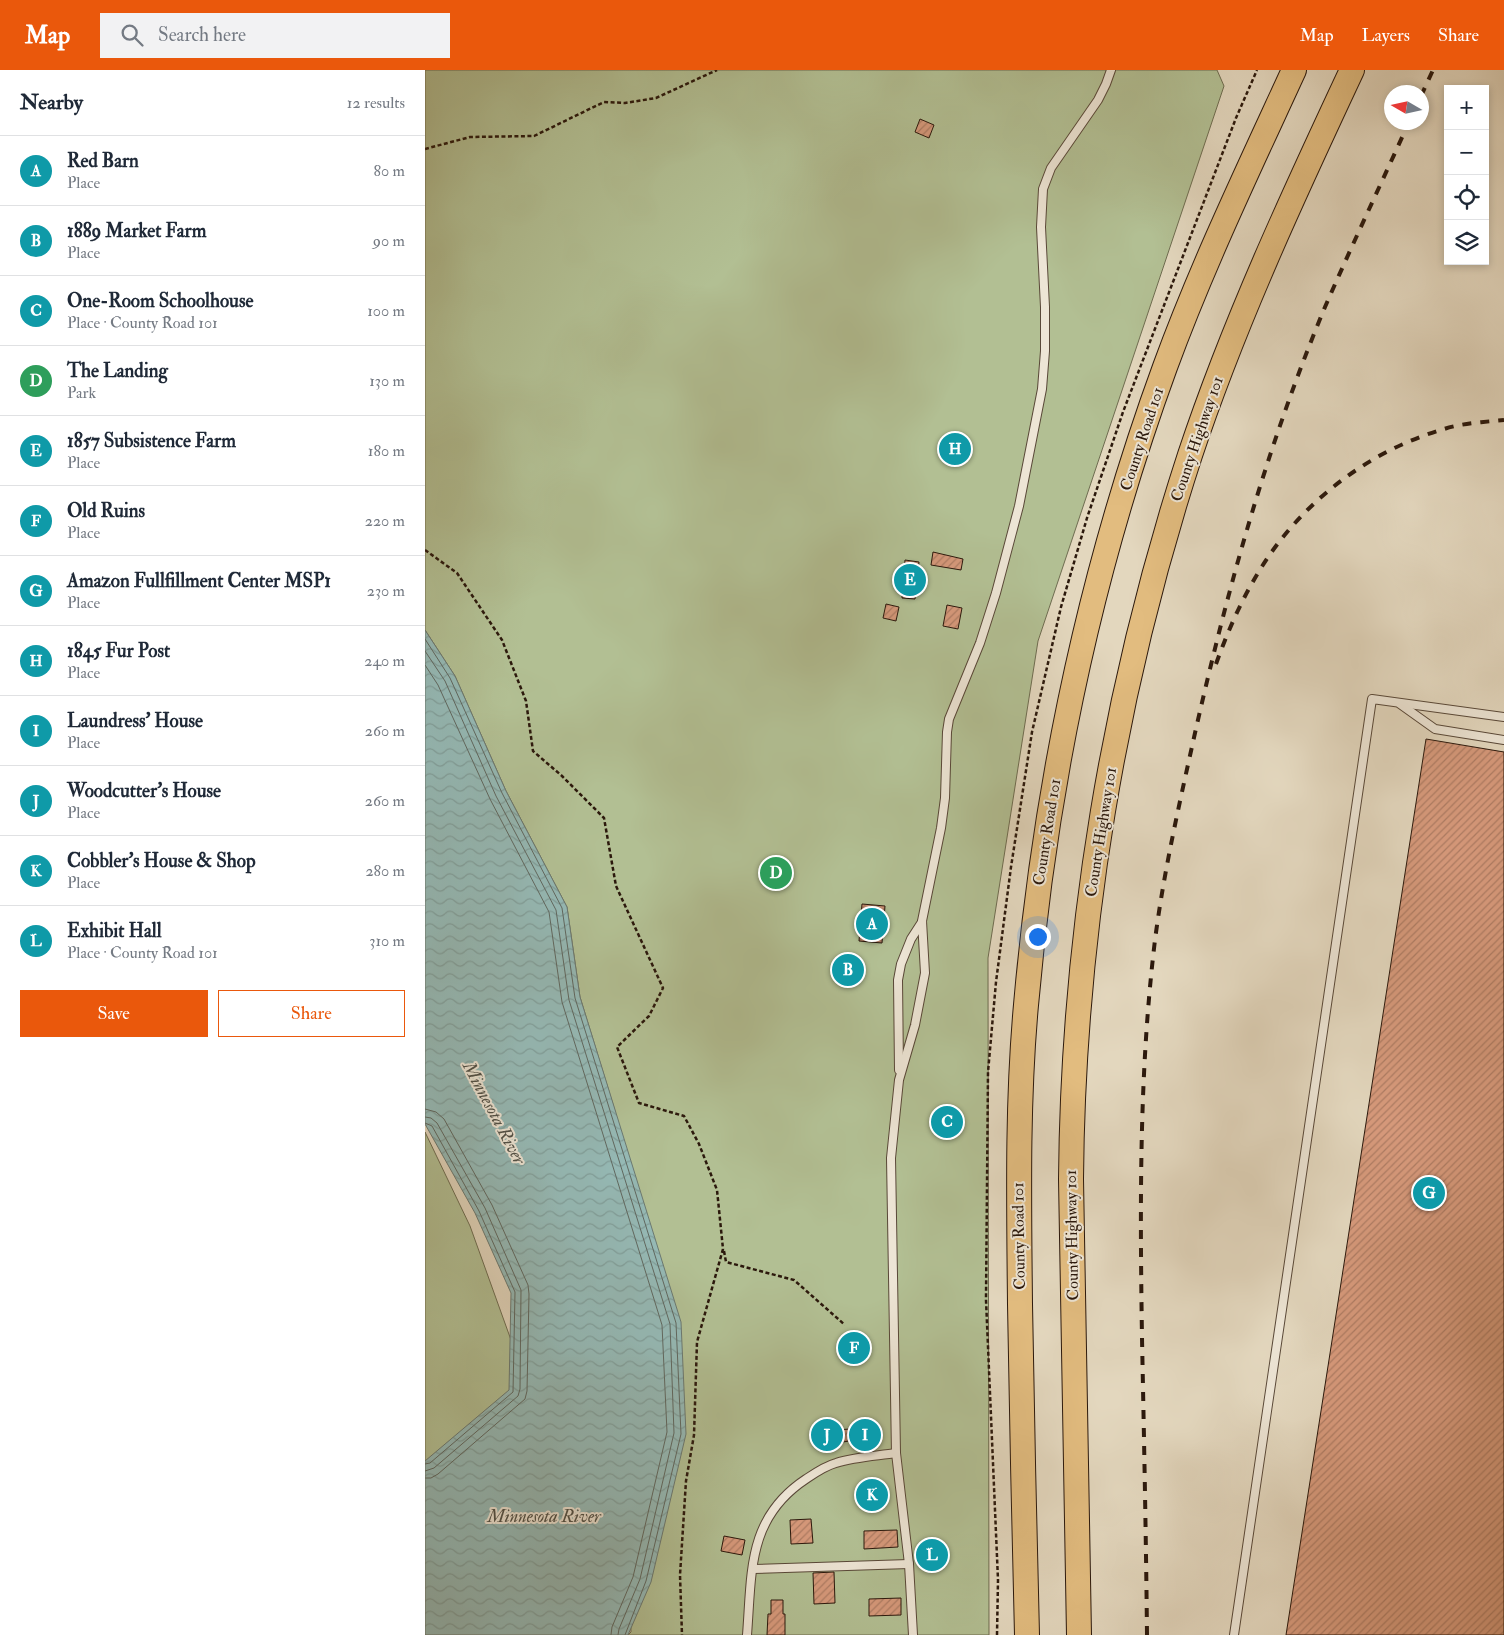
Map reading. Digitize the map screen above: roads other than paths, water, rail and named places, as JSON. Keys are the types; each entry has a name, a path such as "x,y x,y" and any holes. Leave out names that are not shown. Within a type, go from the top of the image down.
{"main road":[{"name":"County Road 101","path":"1027,1635 1019,1158 1025,1010 1041,870 1053,788 1081,650 1100,572 1145,423 1205,266 1294,70"},
{"name":"County Highway 101","path":"1079,1635 1071,1135 1081,978 1100,824 1118,730 1154,577 1190,456 1221,367 1251,292 1352,70"}],"lane":[{"path":"899,1080 915,1025 925,973 922,921 941,828 945,798 949,719 980,643 996,593 1019,506 1042,389 1045,351 1041,227 1043,189 1051,168 1099,100 1111,70"},
{"path":"1234,1635 1372,699 1504,717"},
{"path":"1398,702 1435,729 1504,740"},
{"path":"913,1635 909,1564 896,1453 891,1158 899,1080 898,980 901,964 911,939 922,921"},
{"path":"747,1635 757,1541 770,1513 787,1492 823,1467 836,1462 896,1453"},
{"path":"753,1569 909,1564"}],"water":[{"name":"Minnesota River","path":"425,630 455,676 506,791 567,907 580,997 681,1322 686,1434 651,1582 628,1635 425,1635 425,1461 509,1390 511,1293 475,1213 425,1124"}],"railway":[{"path":"1426,85 1433,70"},
{"path":"1147,1635 1141,1288 1143,1089 1150,990 1163,888 1178,810 1221,624 1267,464 1304,359 1325,307 1405,130"},
{"path":"1216,664 1242,602 1267,559 1293,526 1330,489 1373,460 1396,447 1420,437 1459,425 1504,420"}],"place":[{"name":"1845 Fur Post","path":"955,449"},
{"name":"1857 Subsistence Farm","path":"910,580"},
{"name":"The Landing","path":"776,873"},
{"name":"Red Barn","path":"872,924"},
{"name":"1889 Market Farm","path":"848,970"},
{"name":"One-Room Schoolhouse","path":"947,1122"},
{"name":"Amazon Fullfillment Center MSP1","path":"1429,1193"},
{"name":"Old Ruins","path":"854,1348"},
{"name":"Woodcutter's House","path":"827,1435"},
{"name":"Laundress' House","path":"865,1435"},
{"name":"Cobbler's House & Shop","path":"872,1495"},
{"name":"Exhibit Hall","path":"932,1555"}]}
